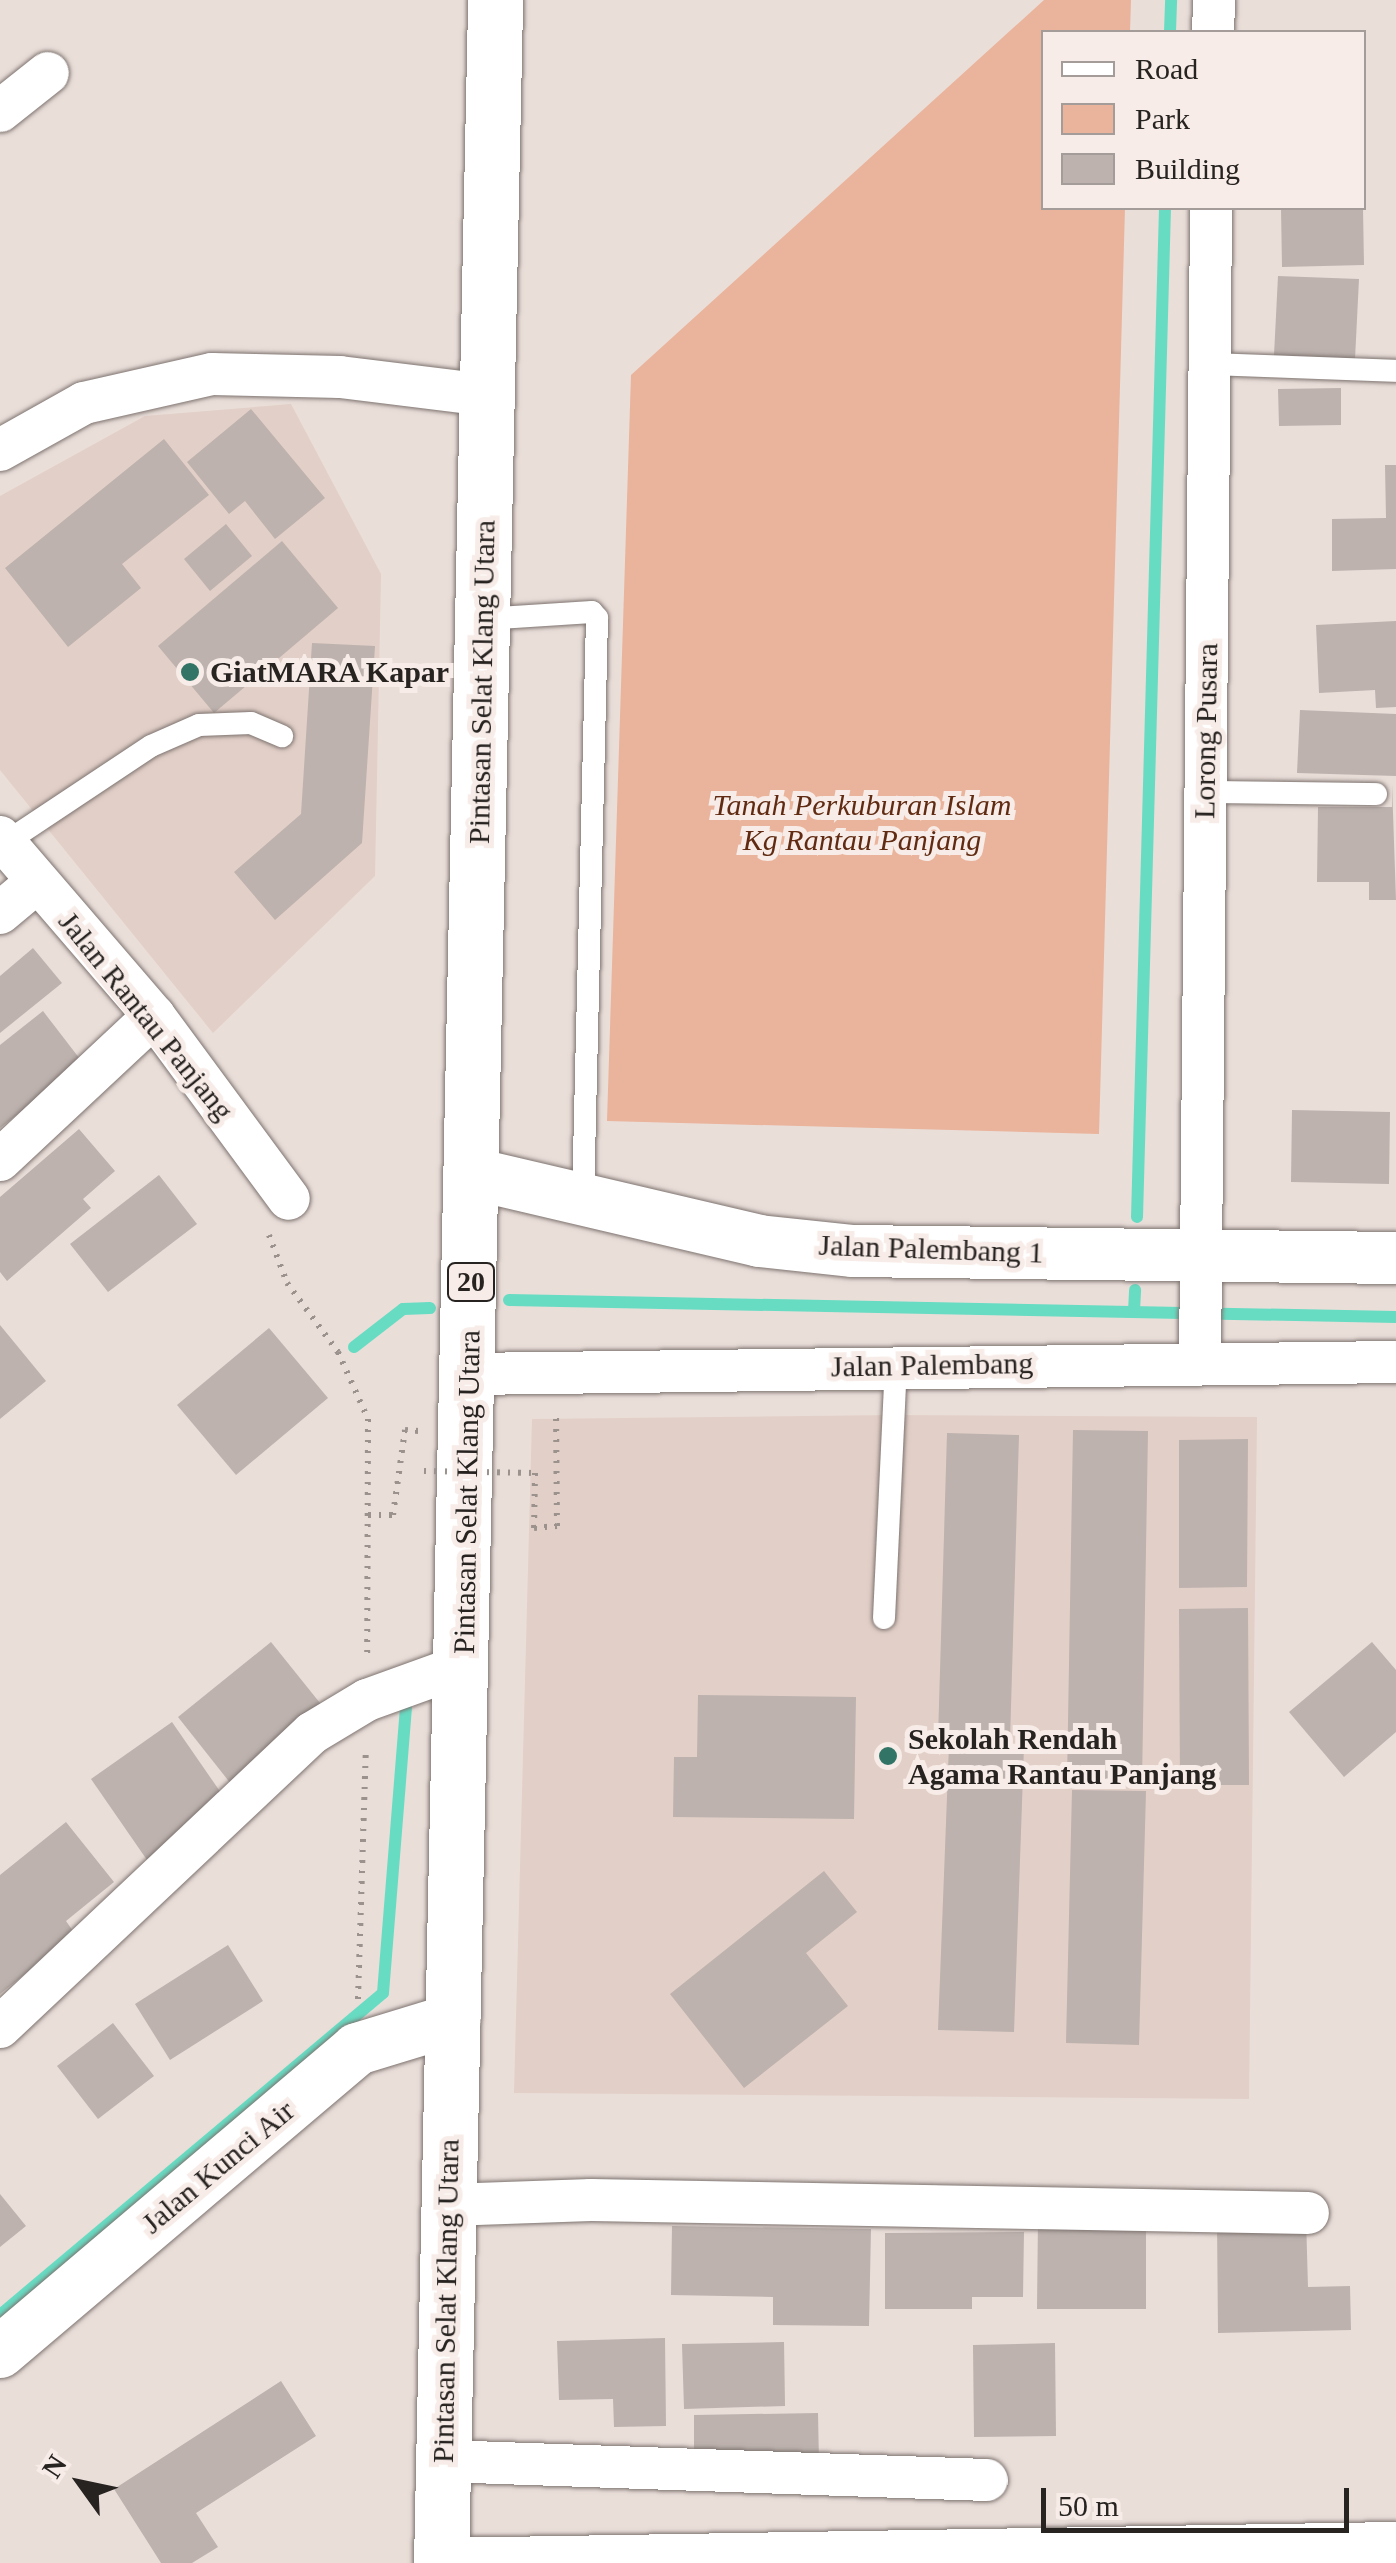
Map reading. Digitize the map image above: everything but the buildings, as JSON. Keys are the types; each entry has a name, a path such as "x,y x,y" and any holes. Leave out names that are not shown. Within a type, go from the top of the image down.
{"highway":[{"name":"Pintasan Selat Klang Utara","path":"441,2561 464,1665 494,0"}],"street":[{"path":"1213,30 1214,0"},
{"path":"0,112 48,74"},
{"name":"Lorong Pusara","path":"1200,1347 1211,210"},
{"path":"0,450 84,403 212,374 340,377 486,395"},
{"name":"Jalan Rantau Panjang","path":"2,840 154,1016 289,1199"},
{"path":"0,912 37,882"},
{"path":"0,1160 154,1016"},
{"name":"Jalan Palembang 1","path":"474,1174 759,1241 853,1251 1201,1264 1396,1258"},
{"name":"Jalan Palembang","path":"468,1374 896,1364 1200,1347 1396,1362"},
{"path":"0,2027 276,1761 367,1700 464,1665"},
{"name":"Jalan Kunci Air","path":"0,2352 357,2049 455,2019"},
{"path":"448,2205 573,2201 1308,2212"},
{"path":"443,2461 987,2480"},
{"path":"441,2561 554,2556 609,2559 1340,2554 1396,2543"}],"lane":[{"path":"1208,364 1396,371"},
{"path":"483,618 592,612 597,618 582,1200"},
{"path":"2,840 151,746 199,725 251,723 282,736"},
{"path":"1205,792 1376,794"},
{"path":"884,1618 896,1364"}],"path":[{"path":"289,1199 268,1236 271,1252 338,1352 368,1419 367,1700 358,1995"},
{"path":"368,1515 392,1515 405,1430 425,1431 424,1445"},
{"path":"424,1458 424,1472 534,1473 534,1528 557,1526 555,1455"}],"shaded area":[{"name":"GiatMARA Kapar","path":"291,404 381,574 375,876 213,1033 0,770 0,496 145,416"},
{"name":"Sekolah Rendah Agama Rantau Panjang","path":"894,1415 1257,1417 1249,2099 514,2093 532,1419"}],"green space":[{"name":"Tanah Perkuburan Islam Kg Rantau Panjang","path":"1044,0 1131,0 1130,30 1041,30 1041,210 1125,210 1099,1134 607,1121 631,375"}],"waterway":[{"path":"1170,30 1171,0"},
{"path":"1137,1217 1165,210"},
{"path":"1134,1311 1135,1290"},
{"path":"509,1300 1396,1317"},
{"path":"354,1347 403,1309 430,1308"},
{"path":"0,2315 383,1993 406,1708"}],"place":[{"name":"GiatMARA Kapar","path":"190,672"},
{"name":"Sekolah Rendah Agama Rantau Panjang","path":"888,1756"}]}
